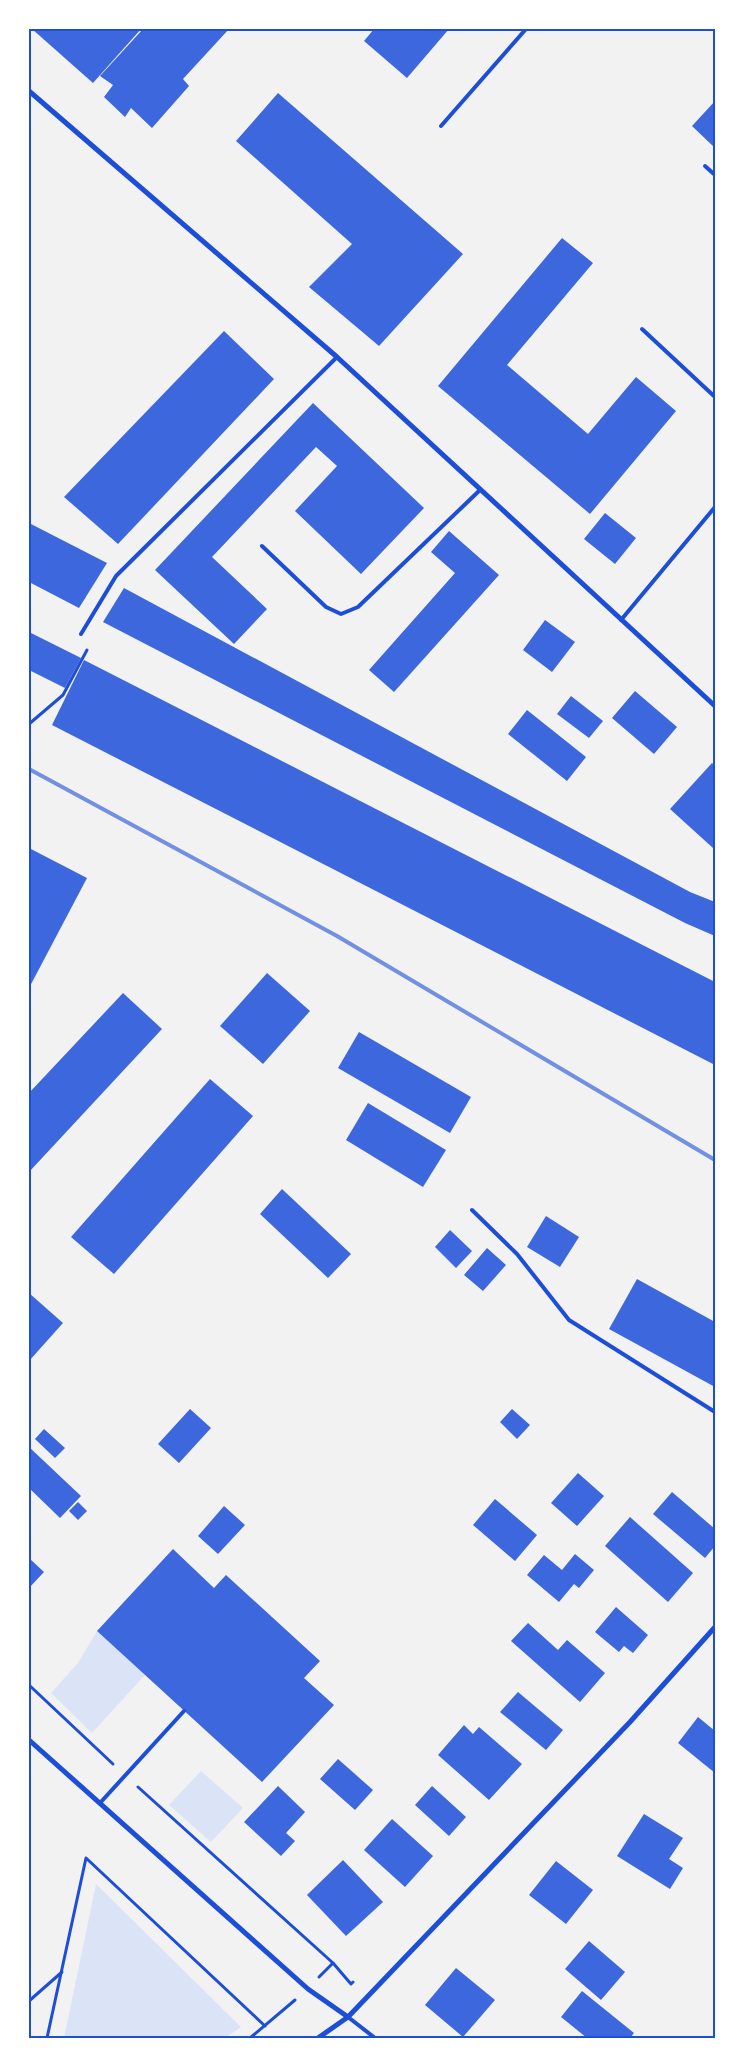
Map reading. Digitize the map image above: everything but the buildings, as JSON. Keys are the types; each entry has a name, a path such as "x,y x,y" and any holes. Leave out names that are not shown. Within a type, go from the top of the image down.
{"street":[{"path":"29,91 337,356 715,706"},
{"path":"318,2038 348,2017 630,1722 715,1627"},
{"path":"29,1740 308,1989 348,2017"}],"lane":[{"path":"441,126 526,29"},
{"path":"705,166 715,175"},
{"path":"642,329 715,396"},
{"path":"81,634 116,576 337,356"},
{"path":"262,546 326,607 341,614 358,607 480,490"},
{"path":"621,620 715,507"},
{"path":"472,1210 517,1254 568,1320 715,1412"},
{"path":"100,1803 184,1711"},
{"path":"348,2017 375,2038"}],"path":[{"path":"29,724 63,695 88,648"},
{"path":"29,1685 126,1776 333,1963 351,1984"},
{"path":"47,2038 86,1858 265,2026 250,2038"},
{"path":"29,2001 62,1972"}],"shaded area":[{"path":"97,1631 145,1675 92,1733 51,1693 78,1663"},
{"path":"201,1771 243,1808 211,1842 169,1805"},
{"path":"96,1884 241,2027 225,2038 64,2038"}],"railway":[{"path":"29,769 337,936 715,1160"}]}
